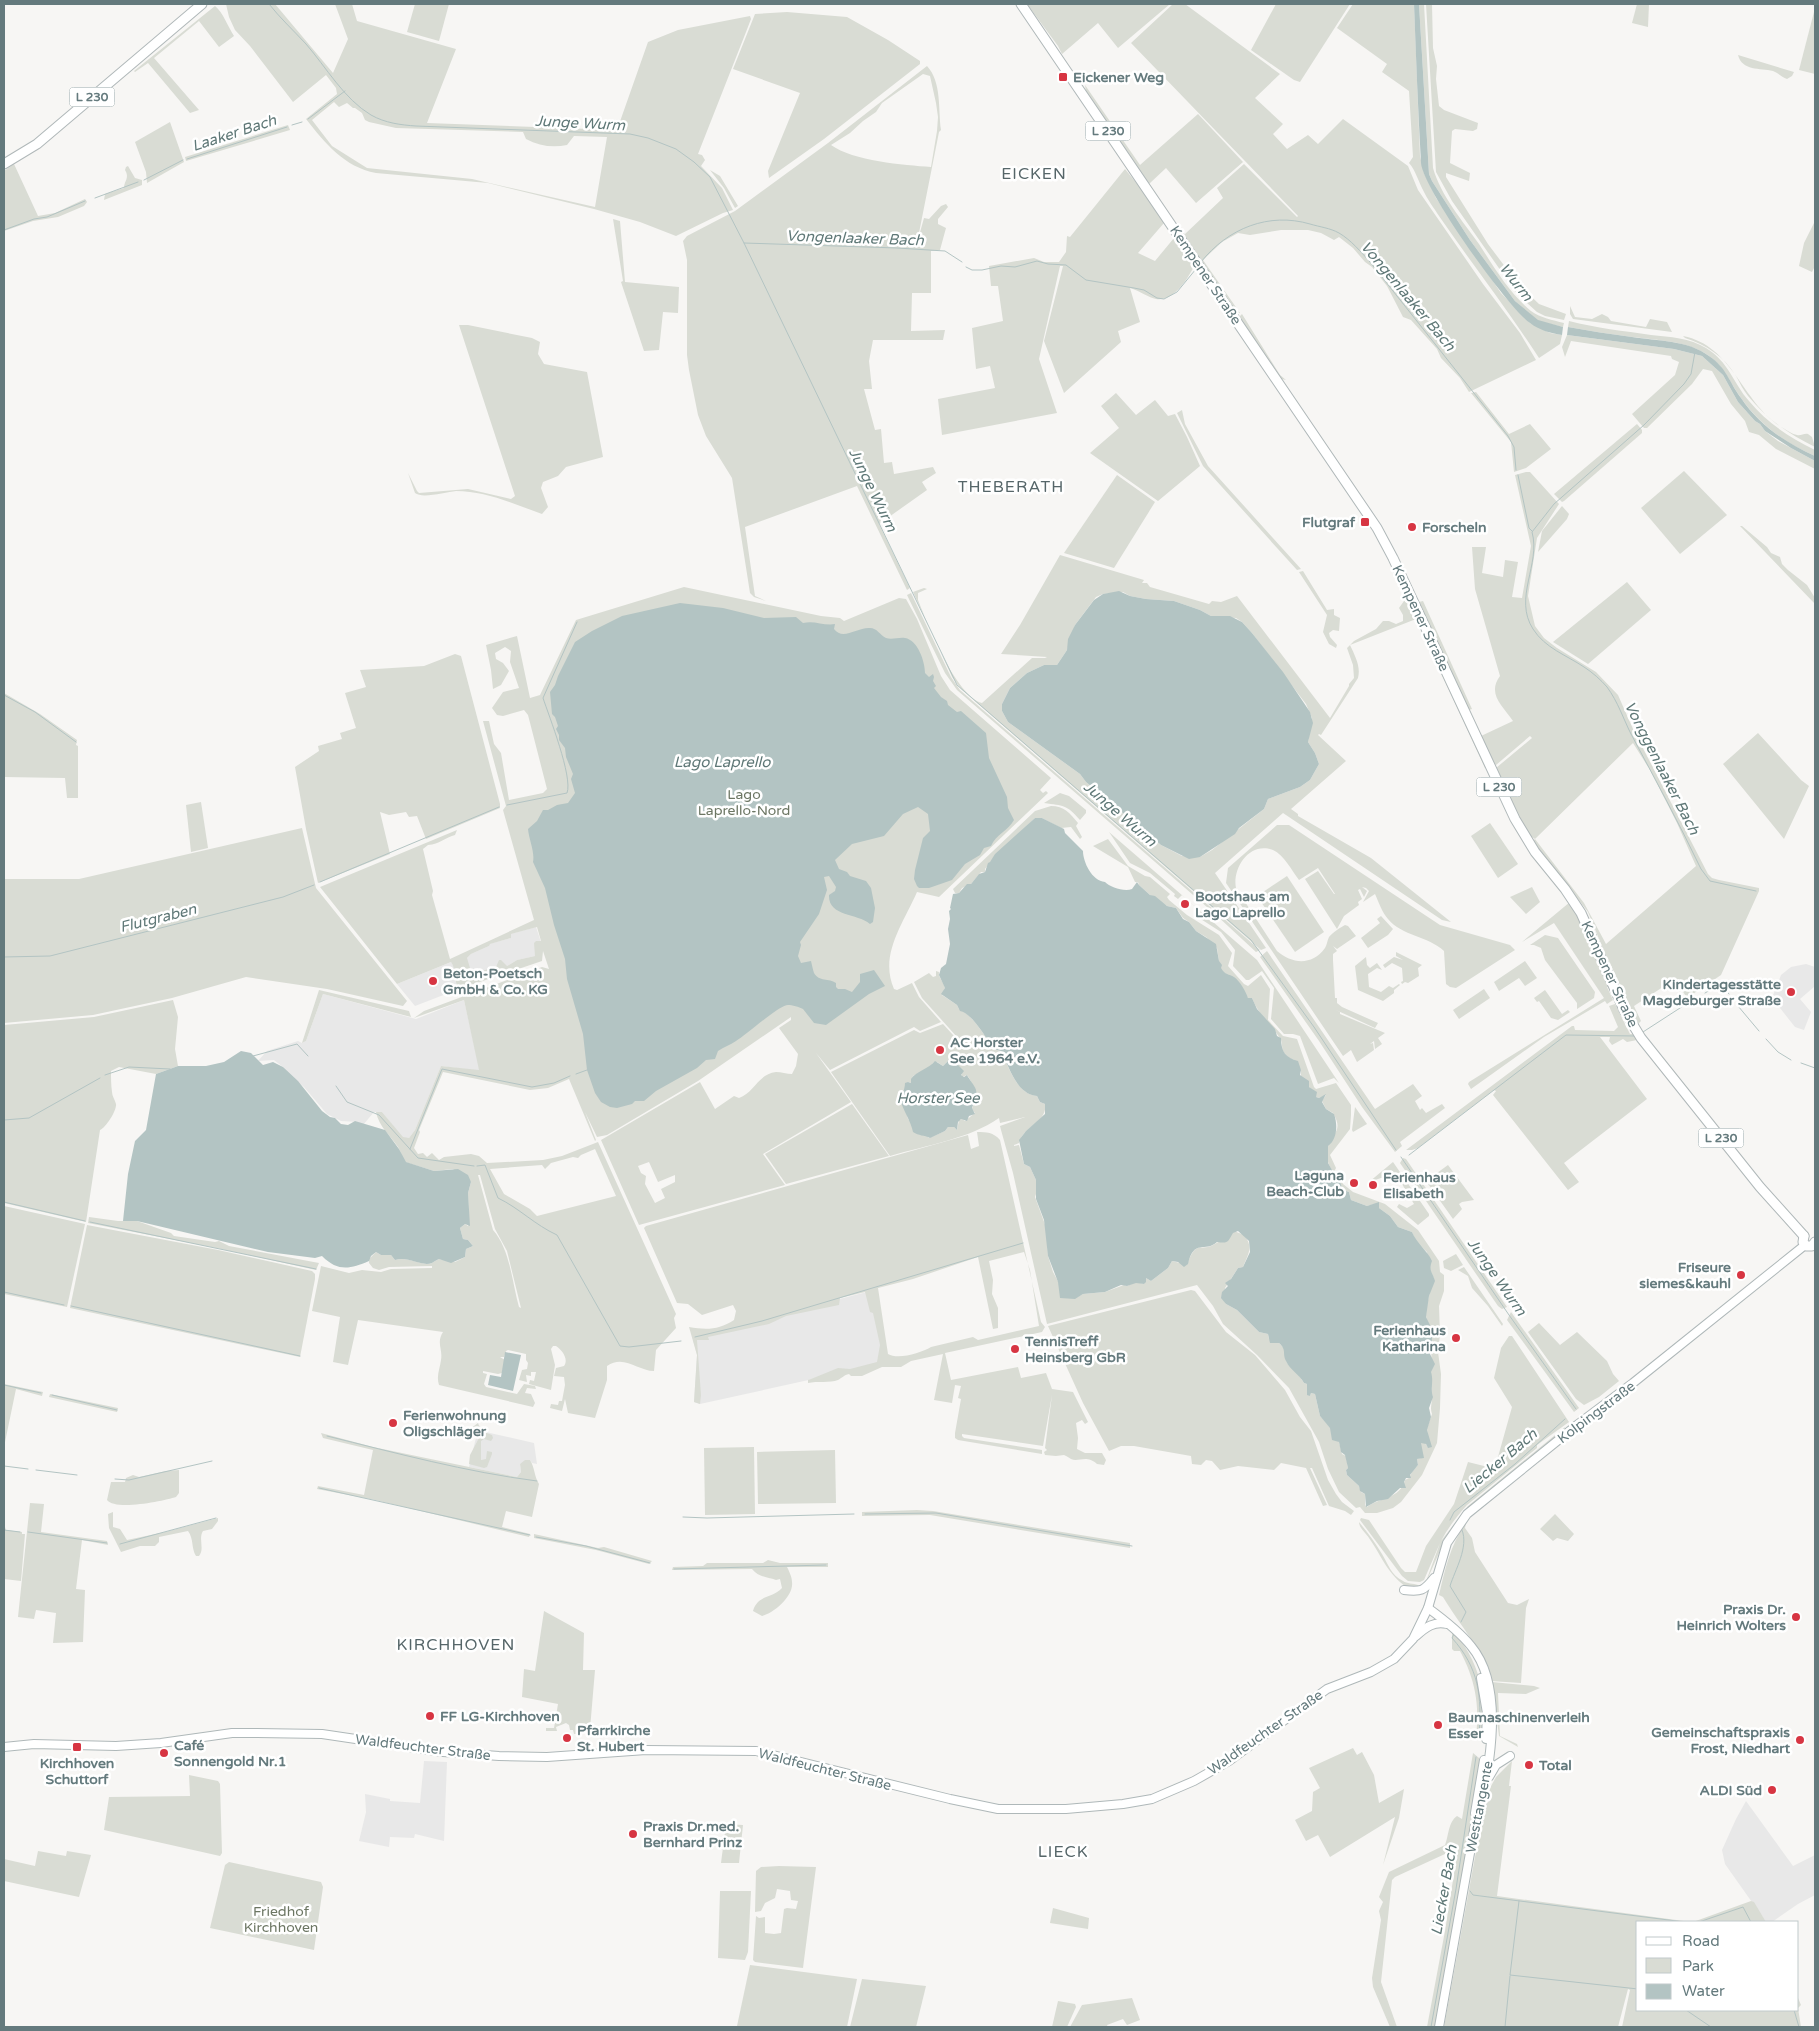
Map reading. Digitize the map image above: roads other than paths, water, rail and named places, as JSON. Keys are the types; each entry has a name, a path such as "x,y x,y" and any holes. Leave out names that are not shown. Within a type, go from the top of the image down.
{"main road":[{"name":"L 230","path":"4,164 37,144 202,4"},
{"name":"Kempener Straße","path":"1021,4 1377,528 1393,558 1515,819 1535,852 1565,889 1581,913 1633,1027 1640,1038 1760,1186 1812,1242"}],"street":[{"name":"Kolpingstraße","path":"1428,1608 1438,1572 1452,1535 1459,1523 1477,1504 1577,1425 1641,1378 1812,1242"},
{"path":"1404,1590 1418,1592 1423,1590 1438,1572"},
{"name":"Westtangente","path":"1428,1608 1449,1623 1470,1644 1481,1664 1491,1698 1492,1726 1486,1784 1478,1822 1475,1825 1439,2027"},
{"name":"Waldfeuchter Straße","path":"4,1747 34,1744 125,1746 232,1733 258,1733 322,1734 449,1753 499,1756 547,1757 646,1750 756,1751 978,1806 1017,1810 1066,1809 1142,1801 1194,1781 1241,1753 1320,1693 1371,1672 1394,1659 1412,1639 1428,1608"},
{"path":"1412,1639 1430,1625 1449,1623"},
{"path":"1466,1642 1482,1680 1487,1713 1485,1751 1477,1798 1475,1825"},
{"path":"1486,1784 1496,1764 1510,1756"}],"water":[{"path":"1414,4 1419,4 1429,174 1432,181 1470,240 1515,301 1538,320 1563,327 1562,335 1537,328 1519,313 1486,272 1450,221 1425,177 1421,163"},
{"path":"1568,327 1672,342 1701,351 1720,365 1741,398 1756,417 1784,439 1815,456 1815,461 1765,431 1738,402 1723,375 1702,356 1674,349 1567,335"},
{"path":"1119,591 1130,596 1146,599 1174,601 1211,616 1230,616 1242,622 1283,672 1310,712 1313,723 1308,742 1319,764 1310,780 1300,787 1268,799 1264,809 1239,828 1235,834 1200,857 1189,859 1161,845 1086,782 1080,774 1008,722 1002,711 1002,704 1010,688 1027,673 1044,665 1057,665 1067,650 1068,639 1075,625 1094,600 1103,594"},
{"name":"Lago Laprello","path":"680,603 723,608 764,618 796,617 803,623 835,624 834,629 842,634 872,628 886,638 905,638 910,640 920,652 925,673 929,677 933,674 933,681 936,686 934,688 941,697 947,701 948,705 957,712 961,711 986,733 989,758 1007,797 1008,808 1014,820 996,838 991,846 984,848 980,855 965,864 952,880 929,888 919,888 914,879 923,838 930,831 928,814 918,807 903,814 884,836 852,844 835,860 839,869 847,872 850,876 866,881 871,888 875,908 873,922 870,924 864,920 844,914 833,907 829,895 835,891 836,887 829,876 824,877 827,890 819,914 800,942 798,956 801,963 811,961 816,976 836,983 838,989 852,992 860,982 860,974 874,970 885,986 869,994 826,1025 814,1023 801,1008 790,1005 784,1006 740,1038 718,1051 715,1059 706,1060 697,1068 656,1091 644,1101 635,1101 632,1104 617,1108 610,1107 601,1102 595,1093 587,1070 583,1034 567,979 565,959 545,888 533,862 528,829 537,821 543,810 568,803 575,793 571,779 573,774 566,757 565,748 559,740 556,729 558,726 552,714 550,692 575,642 622,616"},
{"path":"1035,818 1042,818 1064,829 1065,833 1083,851 1092,875 1100,881 1125,890 1132,889 1137,882 1150,895 1155,896 1167,906 1176,908 1183,919 1189,922 1196,931 1216,944 1219,961 1222,965 1221,968 1238,981 1248,998 1252,998 1257,1009 1275,1029 1277,1036 1281,1038 1285,1054 1298,1061 1301,1070 1300,1075 1309,1081 1309,1087 1317,1092 1316,1097 1319,1098 1326,1094 1322,1102 1326,1109 1334,1114 1336,1123 1335,1136 1328,1146 1328,1163 1332,1170 1332,1175 1338,1178 1337,1181 1340,1182 1343,1190 1349,1192 1351,1200 1367,1206 1379,1202 1379,1208 1390,1216 1398,1227 1412,1232 1432,1261 1431,1270 1435,1281 1429,1296 1426,1317 1433,1331 1430,1354 1435,1364 1431,1372 1433,1397 1429,1408 1431,1417 1427,1430 1432,1447 1428,1448 1426,1444 1421,1443 1424,1458 1417,1459 1418,1465 1410,1475 1411,1478 1406,1478 1404,1482 1406,1488 1400,1488 1388,1499 1377,1501 1366,1507 1365,1494 1360,1491 1359,1486 1347,1475 1346,1470 1348,1468 1345,1455 1341,1452 1339,1442 1332,1440 1330,1428 1320,1416 1315,1394 1307,1395 1307,1384 1288,1364 1281,1345 1279,1343 1270,1343 1268,1334 1259,1332 1237,1310 1226,1304 1221,1298 1222,1292 1228,1286 1225,1283 1231,1279 1238,1268 1243,1267 1250,1252 1249,1241 1238,1231 1233,1233 1229,1240 1224,1243 1217,1242 1193,1251 1188,1264 1184,1267 1178,1262 1172,1261 1168,1268 1151,1281 1146,1278 1144,1284 1121,1285 1105,1292 1083,1294 1075,1299 1060,1298 1058,1282 1048,1256 1044,1220 1036,1199 1036,1180 1030,1167 1024,1164 1019,1140 1045,1114 1045,1104 1040,1102 1037,1096 1030,1094 1018,1085 1001,1051 993,1049 974,1021 960,1011 957,1005 941,994 945,988 939,975 941,968 946,964 950,944 948,929 949,911 953,894 959,893 967,884 971,884 979,874 985,872 988,863 995,854"},
{"path":"241,1051 251,1053 263,1065 273,1062 283,1067 298,1081 322,1111 335,1118 341,1124 348,1125 355,1121 385,1130 406,1162 434,1171 458,1169 468,1175 471,1182 468,1193 470,1226 465,1224 460,1228 463,1239 468,1240 473,1246 466,1249 465,1257 451,1263 439,1259 432,1263 424,1264 405,1259 395,1260 391,1255 381,1255 376,1252 369,1261 344,1268 333,1265 322,1256 315,1258 268,1252 137,1221 123,1221 128,1174 135,1141 146,1130 156,1074 178,1066 206,1066 224,1062"},
{"name":"Horster See","path":"935,1061 943,1066 948,1061 953,1065 957,1064 964,1071 961,1075 964,1077 967,1075 976,1090 978,1103 973,1105 972,1108 975,1114 969,1116 967,1121 961,1119 958,1122 957,1130 954,1127 948,1127 945,1131 930,1138 913,1132 902,1105 902,1100 905,1083 911,1083 913,1076"},
{"path":"505,1352 521,1355 513,1391 488,1385 490,1375 501,1377"}],"waterway":[{"name":"Junge Wurm","path":"269,4 306,44 344,92 361,108 382,120 416,126 630,134 648,138 676,149 710,177 744,243 957,685 1251,940 1314,1027 1396,1150"},
{"name":"Laaker Bach","path":"308,119 345,91"},
{"name":"Laaker Bach","path":"292,125 302,122"},
{"name":"Laaker Bach","path":"187,159 287,127"},
{"name":"Laaker Bach","path":"144,180 183,160"},
{"name":"Laaker Bach","path":"95,198 138,182"},
{"name":"Laaker Bach","path":"4,230 34,219 47,217 85,201"},
{"name":"Vongenlaaker Bach","path":"1201,262 1224,240 1250,226 1265,222 1279,220 1295,221 1336,231 1356,246 1370,262 1508,436 1514,447 1516,470"},
{"name":"Vongenlaaker Bach","path":"744,243 945,251 962,262"},
{"name":"Vongenlaaker Bach","path":"966,267 972,270 982,270 1001,266 1015,267 1037,261 1066,265 1086,280 1144,290 1157,298 1164,299 1177,292 1196,269"},
{"name":"Vonggenlaaker Bach","path":"1695,352 1691,374 1684,384 1644,425 1554,504 1532,532 1534,544 1526,593 1526,605 1528,617 1538,636 1556,651 1590,671 1607,687 1701,869 1710,881 1756,891"},
{"name":"Vonggenlaaker Bach","path":"1518,475 1529,528 1532,531"},
{"path":"507,805 567,793 567,774 564,761 543,698 577,622"},
{"path":"4,695 35,712 76,742"},
{"path":"320,882 499,807"},
{"name":"Flutgraben","path":"4,957 50,956 283,897 314,885"},
{"path":"1705,993 1721,984 1729,994"},
{"path":"1643,1032 1697,997"},
{"path":"1738,1006 1759,1031"},
{"path":"1409,1155 1566,1035 1635,1036"},
{"path":"1766,1039 1778,1052 1791,1060"},
{"path":"253,1056 297,1044 308,1056"},
{"path":"1801,1063 1815,1068"},
{"path":"105,1075 129,1067 170,1069"},
{"path":"410,1149 442,1069 532,1087 554,1083 570,1076"},
{"path":"576,1074 587,1070"},
{"path":"4,1120 29,1118 100,1078"},
{"path":"336,1086 347,1102 379,1115 418,1158 474,1166"},
{"name":"Junge Wurm","path":"1401,1157 1576,1409"},
{"path":"477,1166 485,1165 498,1198 557,1235 620,1346 629,1347 681,1341"},
{"path":"4,1202 85,1221"},
{"path":"90,1222 316,1269"},
{"path":"695,1337 762,1321 1023,1243"},
{"path":"4,1292 64,1305"},
{"path":"71,1306 300,1356"},
{"path":"4,1385 41,1393"},
{"path":"52,1395 117,1410"},
{"name":"Liecker Bach","path":"1450,1520 1454,1512 1515,1464 1565,1419"},
{"path":"327,1436 458,1467 537,1481"},
{"path":"115,1479 129,1480 212,1461"},
{"path":"4,1466 28,1469"},
{"path":"36,1470 77,1475"},
{"path":"319,1488 530,1535"},
{"path":"865,1514 936,1513 1132,1546"},
{"path":"683,1517 854,1514"},
{"path":"120,1544 216,1518"},
{"path":"4,1530 20,1532"},
{"name":"Liecker Bach","path":"1461,1622 1466,1612 1450,1586 1463,1551 1464,1537 1462,1530"},
{"path":"28,1532 107,1543"},
{"path":"536,1537 586,1546 650,1563"},
{"path":"674,1569 826,1565"},
{"name":"Liecker Bach","path":"1454,1634 1452,1638 1468,1660 1477,1683 1480,1708 1479,1735"},
{"name":"Liecker Bach","path":"1431,2027 1456,1889 1476,1757"},
{"path":"1470,1891 1473,1895 1676,1921"},
{"path":"1519,1901 1510,1975 1636,1989"},
{"path":"1702,1921 1743,1907 1750,1921"},
{"path":"1505,2027 1510,1976"},
{"path":"1687,2011 1711,2027"},
{"path":"1794,2011 1799,2027"}],"place":[{"name":"Eickener Weg","path":"1063,77"},
{"name":"Flutgraf","path":"1365,522"},
{"name":"Forscheln","path":"1412,527"},
{"name":"Bootshaus am Lago Laprello","path":"1185,904"},
{"name":"Beton-Poetsch GmbH & Co. KG","path":"433,981"},
{"name":"Kindertagesstätte Magdeburger Straße","path":"1791,992"},
{"name":"AC Horster See 1964 e.V.","path":"940,1050"},
{"name":"Laguna Beach-Club","path":"1354,1183"},
{"name":"Ferienhaus Elisabeth","path":"1373,1185"},
{"name":"Friseure siemes&kauhl","path":"1741,1275"},
{"name":"Ferienhaus Katharina","path":"1456,1338"},
{"name":"TennisTreff Heinsberg GbR","path":"1015,1349"},
{"name":"Ferienwohnung Oligschläger","path":"393,1423"},
{"name":"Praxis Dr. Heinrich Wolters","path":"1796,1617"},
{"name":"FF LG-Kirchhoven","path":"430,1716"},
{"name":"Baumaschinenverleih Esser","path":"1438,1725"},
{"name":"Pfarrkirche St. Hubert","path":"567,1738"},
{"name":"Gemeinschaftspraxis Frost, Niedhart","path":"1800,1740"},
{"name":"Kirchhoven Schuttorf","path":"77,1747"},
{"name":"Café Sonnengold Nr.1","path":"164,1753"},
{"name":"Total","path":"1529,1765"},
{"name":"ALDI Süd","path":"1772,1790"},
{"name":"Praxis Dr.med. Bernhard Prinz","path":"633,1834"}],"district":[{"name":"EICKEN","path":"1034,173"},
{"name":"THEBERATH","path":"1011,486"},
{"name":"KIRCHHOVEN","path":"456,1644"},
{"name":"LIECK","path":"1063,1851"}],"water label":[{"name":"Wurm","path":"1516,282"}],"park label":[{"name":"Lago Laprello-Nord","path":"744,802"},
{"name":"Friedhof Kirchhoven","path":"281,1919"}]}
